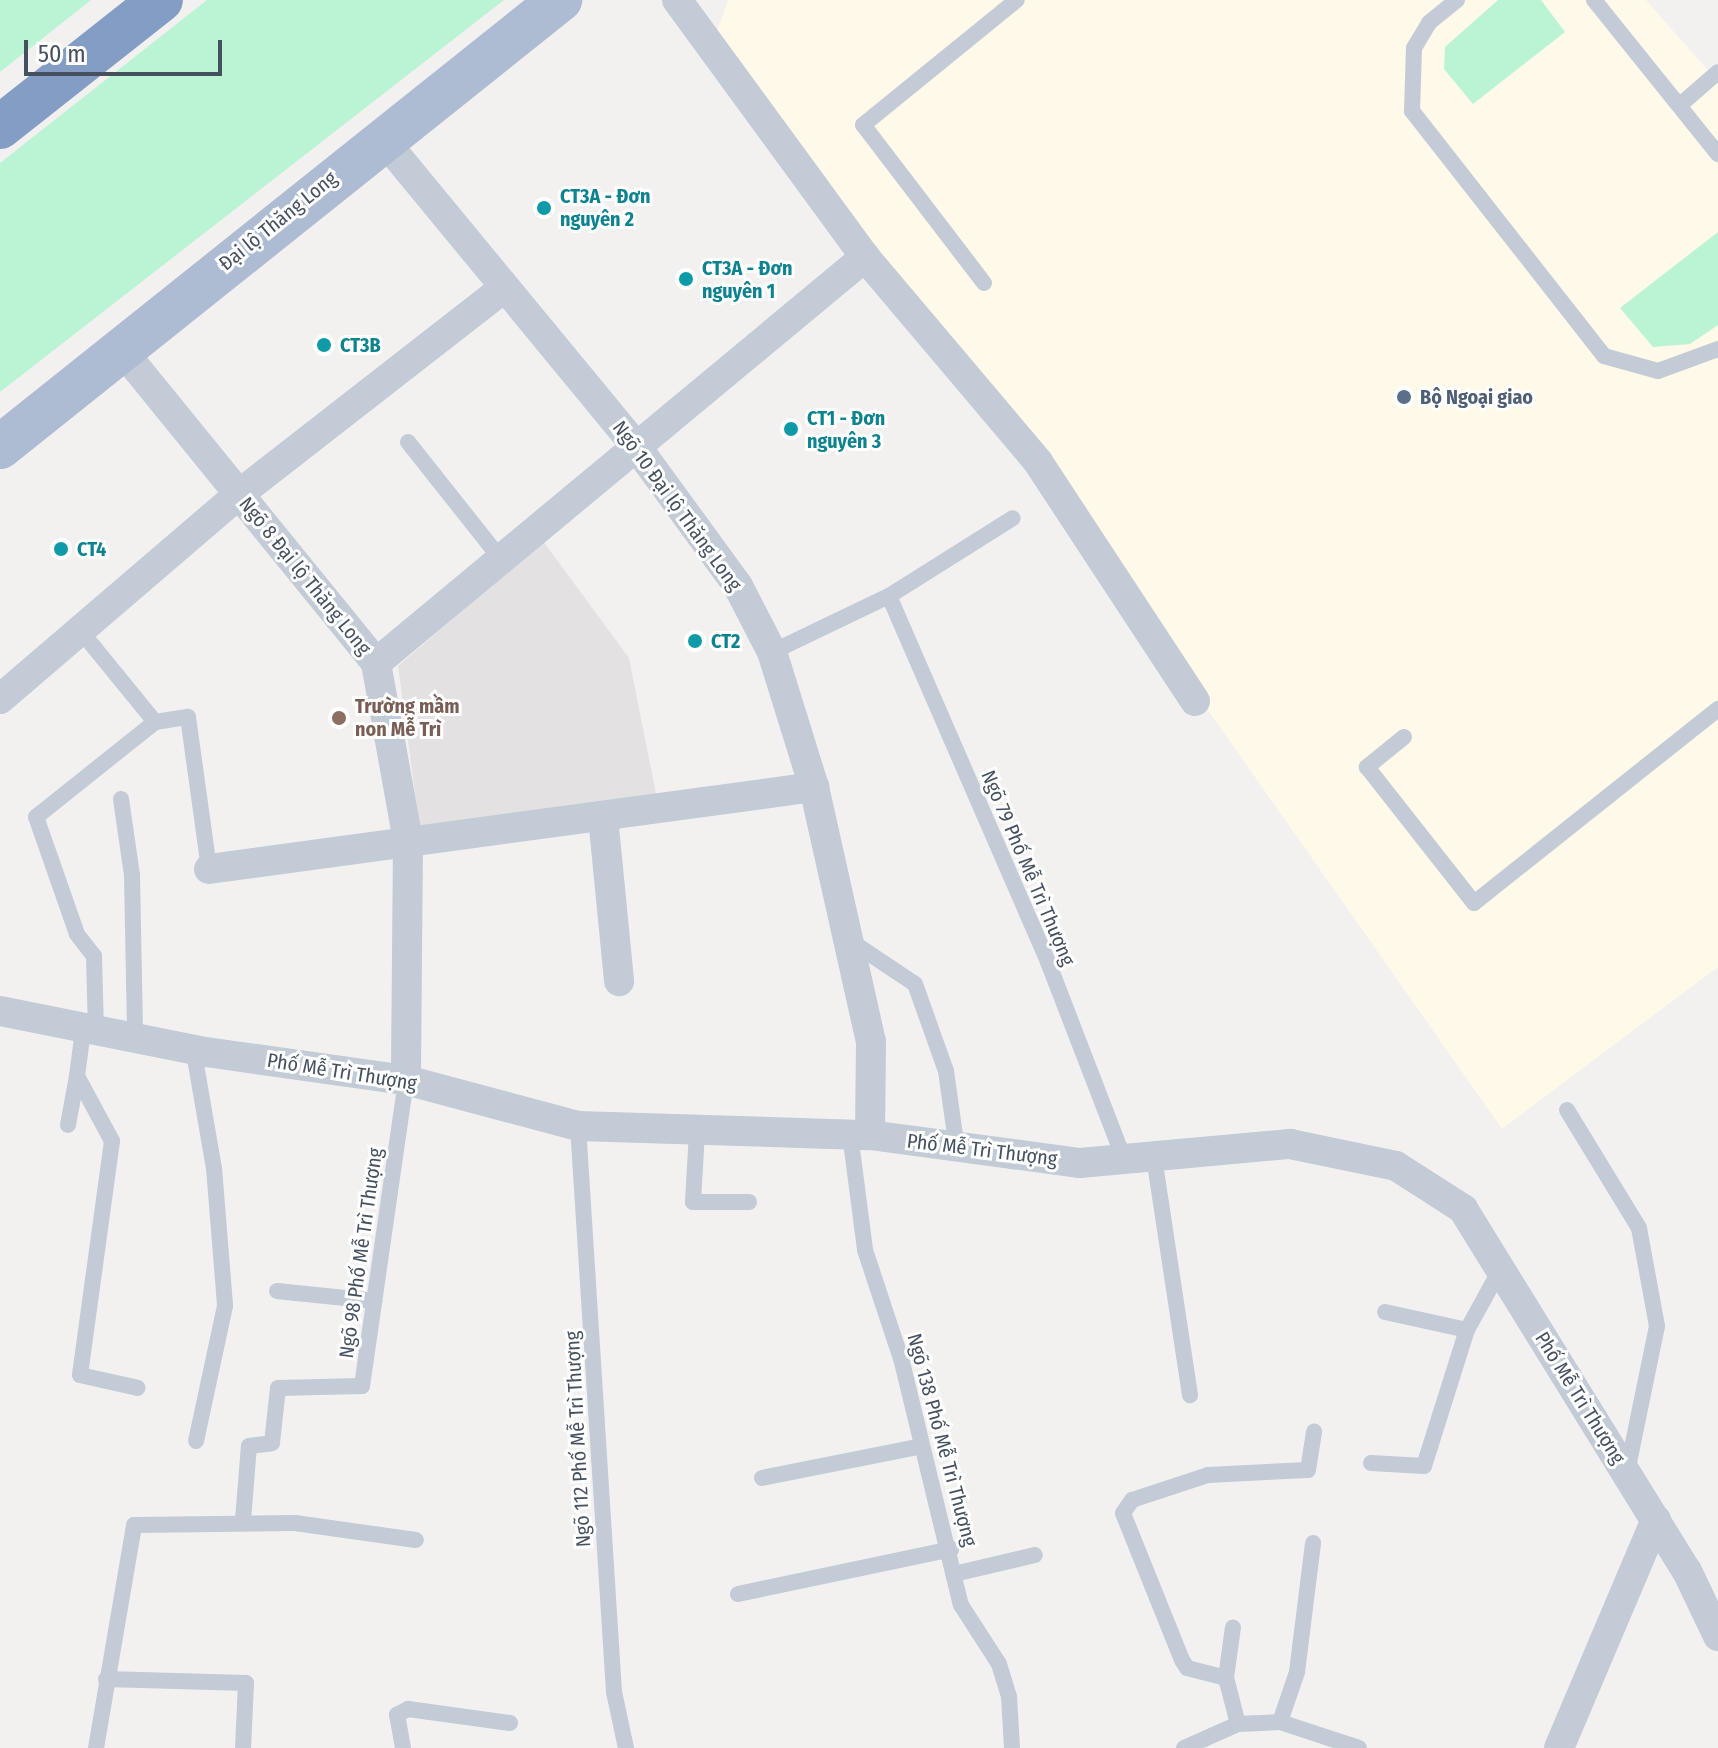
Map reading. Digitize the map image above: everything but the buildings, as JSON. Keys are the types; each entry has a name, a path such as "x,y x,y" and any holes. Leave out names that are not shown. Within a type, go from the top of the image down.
{"highway":[{"path":"0,127 161,0"}],"main road":[{"name":"Đại lộ Thăng Long","path":"0,447 382,138 560,0"}],"street":[{"path":"677,0 865,257 1038,462 1195,701"},
{"name":"Ngõ 10 Đại lộ Thăng Long","path":"382,138 503,289 636,446 738,586 772,652 814,787 871,1041 860,1135"},
{"path":"376,663 865,257"},
{"path":"0,699 238,495 503,289"},
{"name":"Ngõ 8 Đại lộ Thăng Long","path":"121,349 376,663 408,841 406,1080"},
{"path":"209,869 814,787"},
{"path":"603,817 619,981"},
{"name":"Phố Mễ Trì Thượng","path":"0,1011 90,1031 406,1080 578,1126 860,1135 1080,1163 1290,1144 1396,1166 1463,1209 1656,1520 1718,1636"},
{"path":"1559,1748 1656,1520"}],"lane":[{"path":"984,283 863,125 1017,0"},
{"path":"1457,0 1429,23 1414,48 1412,111 1604,356 1658,371 1718,349"},
{"path":"1594,0 1718,154"},
{"path":"1680,105 1718,72"},
{"path":"408,442 500,558"},
{"path":"772,652 889,596 1013,518"},
{"name":"Ngõ 79 Phố Mễ Trì Thượng","path":"889,596 1048,962 1124,1159"},
{"path":"80,630 155,722"},
{"path":"1404,737 1367,767 1474,903 1718,709"},
{"path":"68,1125 77,1076 90,1031 94,956 77,934 36,817 155,722 188,717 209,869"},
{"path":"121,799 132,875 135,1038"},
{"path":"849,940 915,984 946,1071 957,1149"},
{"path":"193,1047 214,1168 225,1306 196,1441"},
{"path":"77,1076 112,1141 80,1375 138,1388"},
{"name":"Ngõ 98 Phố Mễ Trì Thượng","path":"243,1520 249,1446 272,1443 278,1388 362,1386 406,1080"},
{"path":"1567,1110 1639,1228 1657,1326 1627,1474"},
{"name":"Ngõ 112 Phố Mễ Trì Thượng","path":"578,1126 605,1568 626,1748"},
{"path":"697,1132 693,1202 749,1202"},
{"name":"Ngõ 138 Phố Mễ Trì Thượng","path":"860,1135 865,1250 972,1630 1002,1675 1012,1748"},
{"path":"1154,1157 1190,1395"},
{"path":"1371,1463 1424,1466 1467,1330 1500,1270"},
{"path":"277,1291 374,1301"},
{"path":"1385,1312 1467,1330"},
{"path":"1226,1678 1187,1668 1182,1660 1123,1513 1132,1500 1208,1475 1308,1470 1314,1431"},
{"path":"762,1478 922,1446"},
{"path":"96,1748 134,1525 243,1520 416,1540"},
{"path":"1280,1722 1297,1672 1313,1543"},
{"path":"738,1594 951,1549"},
{"path":"954,1574 1035,1555"},
{"path":"1233,1627 1226,1678 1238,1724"},
{"path":"106,1679 246,1683 243,1748"},
{"path":"403,1748 397,1715 408,1709 510,1723"},
{"path":"1184,1748 1238,1724 1280,1722 1359,1748"}],"shaded area":[{"path":"728,0 1646,0 1718,82 1718,967 1502,1129 1189,683 715,37"},
{"path":"543,541 629,658 657,799 420,831 398,666"}],"green space":[{"path":"0,0 91,0 0,72"},
{"path":"207,0 504,0 0,392 0,163"},
{"path":"1498,0 1541,0 1565,32 1473,104 1444,69 1445,47"},
{"path":"1718,232 1718,325 1690,344 1653,347 1620,308"}],"place":[{"name":"CT3A - Đơn nguyên 2","path":"544,208"},
{"name":"CT3A - Đơn nguyên 1","path":"686,279"},
{"name":"CT3B","path":"324,345"},
{"name":"Bộ Ngoại giao","path":"1404,397"},
{"name":"CT1 - Đơn nguyên 3","path":"791,429"},
{"name":"CT4","path":"61,549"},
{"name":"CT2","path":"695,641"},
{"name":"Trường mầm non Mễ Trì","path":"339,718"}]}
